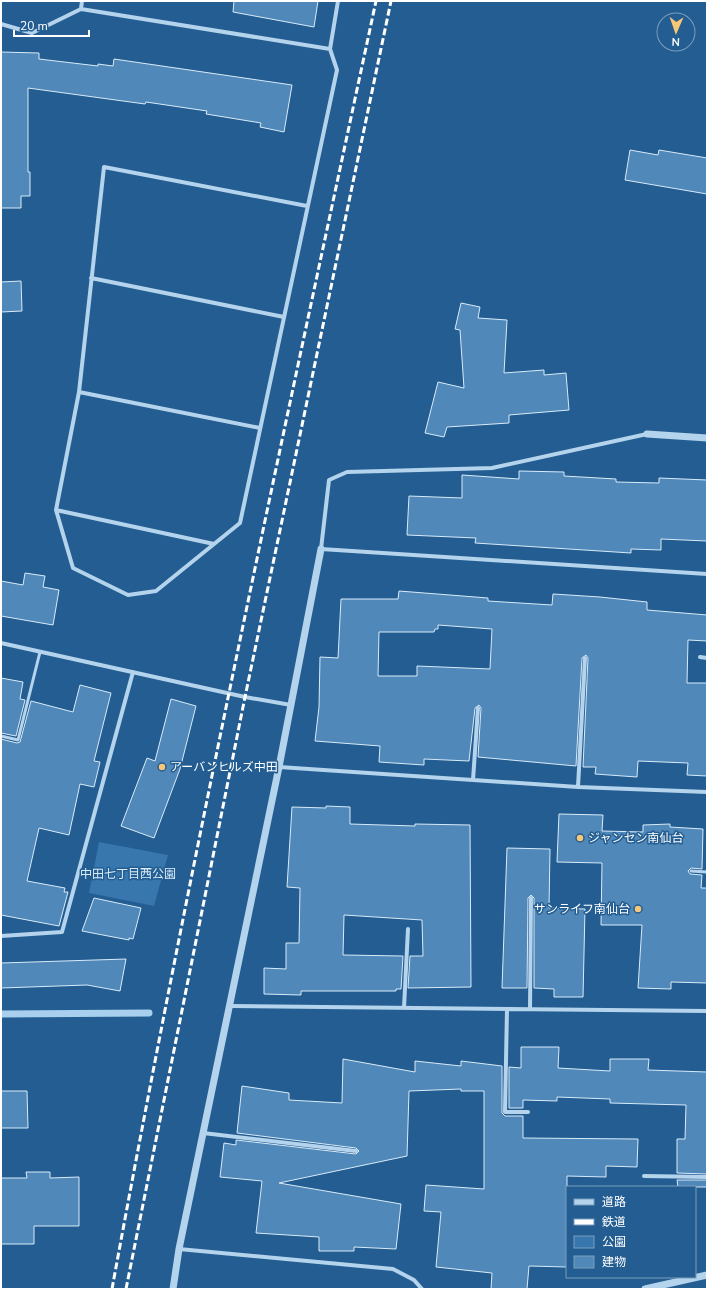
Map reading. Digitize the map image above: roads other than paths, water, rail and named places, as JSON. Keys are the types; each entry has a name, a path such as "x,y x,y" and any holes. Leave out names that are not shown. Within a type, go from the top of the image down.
{"street":[{"path":"81,9 82,1"},
{"path":"307,206 104,167 79,392 56,510 73,568 128,595 156,591 240,523 336,70 330,50 338,1"},
{"path":"1,24 32,33 81,9 330,50"},
{"path":"91,278 284,317"},
{"path":"79,392 260,428"},
{"path":"173,1289 179,1249 279,767 322,549 329,480 347,472 492,468 647,434 707,438"},
{"path":"56,510 214,544"},
{"path":"322,549 707,574"},
{"path":"1,643 291,705"},
{"path":"700,657 707,658"},
{"path":"578,786 585,658"},
{"path":"1,936 62,932 133,672"},
{"path":"473,780 478,708"},
{"path":"279,767 473,780 707,792"},
{"path":"530,1009 531,898"},
{"path":"404,1008 408,929"},
{"path":"230,1006 707,1010"},
{"path":"507,1009 505,1112 528,1112"},
{"path":"203,1133 356,1151"},
{"path":"644,1176 707,1177"},
{"path":"179,1249 392,1269 414,1280 422,1289"},
{"path":"696,1277 707,1275"},
{"path":"645,1289 694,1278"}],"lane":[{"path":"1,736 18,740 40,652"},
{"path":"691,871 707,872"}],"waterway":[{"path":"1,1014 149,1013"}],"railway":[{"path":"112,1289 142,1128 206,805 376,1"},
{"path":"126,1289 245,697 391,1"}],"place":[{"name":"アーバンヒルズ中田","path":"162,767"},
{"name":"ジャンセン南仙台","path":"580,838"},
{"name":"サンライフ南仙台","path":"638,909"}],"park label":[{"name":"中田七丁目西公園","path":"128,874"}]}
